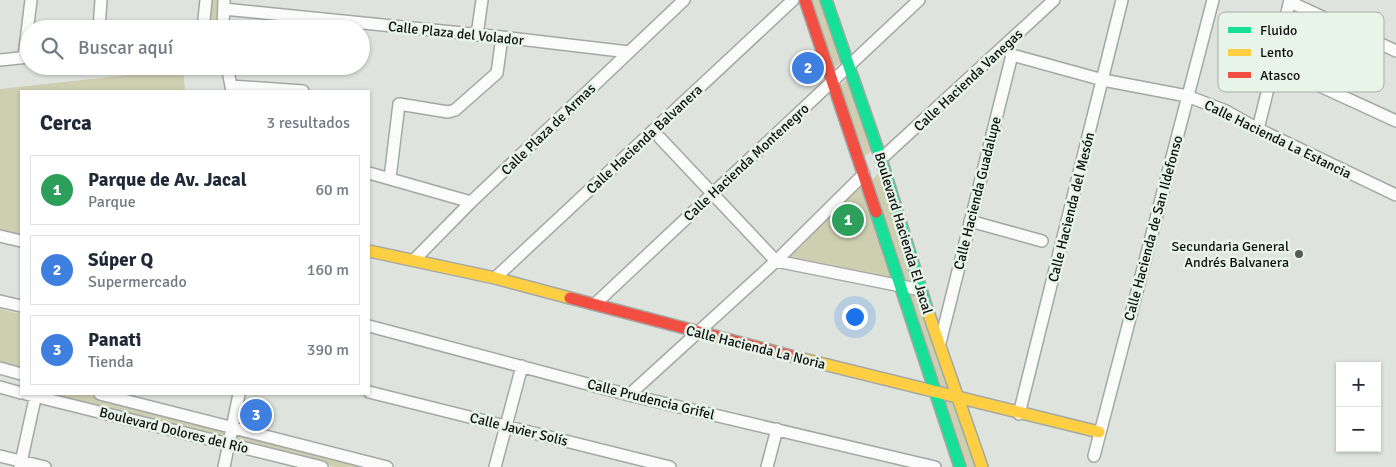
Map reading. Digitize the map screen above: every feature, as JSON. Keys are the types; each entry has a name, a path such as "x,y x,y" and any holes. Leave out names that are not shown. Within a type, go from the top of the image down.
{"main road":[{"name":"Boulevard Hacienda El Jacal","path":"805,0 960,467"},
{"name":"Boulevard Hacienda El Jacal","path":"826,0 881,159 921,290 960,398 982,467"},
{"name":"Calle Hacienda La Noria","path":"370,250 495,278 696,332 1019,414 1099,432"}],"street":[{"path":"29,20 31,0"},
{"path":"100,20 101,0"},
{"path":"204,20 206,0"},
{"path":"477,35 482,0"},
{"name":"Calle Plaza de Armas","path":"414,260 471,202 684,0"},
{"name":"Calle Hacienda Balvanera","path":"495,278 793,0"},
{"name":"Calle Hacienda Montenegro","path":"595,304 919,0"},
{"name":"Calle Hacienda Vanegas","path":"881,159 1054,0"},
{"name":"Calle Hacienda del Mesón","path":"1019,414 1122,0"},
{"name":"Calle Hacienda de San Ildefonso","path":"1094,456 1213,0"},
{"path":"1290,1 1313,12"},
{"path":"223,20 224,5"},
{"name":"Calle Plaza del Volador","path":"224,5 350,20"},
{"name":"Calle Plaza del Volador","path":"370,22 629,52"},
{"path":"390,178 399,104 448,112 455,110 498,73 502,37"},
{"path":"1384,45 1396,51"},
{"path":"1005,46 1012,55"},
{"name":"Calle Hacienda La Estancia","path":"1012,55 1103,80 1187,96 1226,111 1258,129 1396,195"},
{"name":"Calle Hacienda Guadalupe","path":"940,342 1012,55"},
{"path":"0,60 20,58"},
{"path":"229,75 231,89 267,90"},
{"path":"1258,129 1267,92"},
{"path":"1333,92 1396,121"},
{"path":"660,138 776,262 921,290"},
{"path":"370,173 471,202"},
{"path":"629,395 696,332 776,262 864,174"},
{"path":"970,221 1042,241"},
{"path":"0,236 20,241"},
{"path":"0,300 20,306"},
{"name":"Calle Prudencia Grifel","path":"370,326 629,395 935,467"},
{"path":"495,467 522,366"},
{"path":"0,368 20,374"},
{"path":"0,387 20,393"},
{"name":"Calle Javier Solís","path":"370,392 670,467"},
{"path":"21,464 32,395"},
{"name":"Boulevard Dolores del Río","path":"32,395 229,442 322,467"},
{"name":"Boulevard Dolores del Río","path":"104,395 384,466"},
{"path":"224,467 240,395"},
{"path":"767,467 777,429"},
{"path":"0,456 21,464 45,467"}],"green space":[{"path":"208,0 221,0 218,20 205,20"},
{"path":"811,0 823,0 843,61 834,68"},
{"path":"128,75 184,75 185,90 20,90 20,236 0,230 0,89"},
{"path":"849,77 874,149 865,156 840,86"},
{"path":"882,169 957,397 938,391 872,180"},
{"path":"861,184 896,283 784,257"},
{"path":"0,309 20,314 20,370 0,364"},
{"path":"44,395 89,395 227,428 226,438"},
{"path":"943,397 954,402 976,467 966,467"},
{"path":"235,429 375,467 334,467 233,440"}],"traffic: fast":[{"path":"826,0 881,159 927,309"},
{"path":"876,212 960,467"}],"traffic: slow":[{"path":"370,251 495,278 570,298"},
{"path":"927,309 982,467"},
{"path":"795,357 1099,432"}],"traffic: jam":[{"path":"805,0 876,212"},
{"path":"570,298 795,357"}],"place":[{"name":"Súper Q","path":"808,68"},
{"name":"Parque de Av. Jacal","path":"848,220"},
{"name":"Secundaria General Andrés Balvanera","path":"1299,254"},
{"name":"Panati","path":"256,415"}]}
